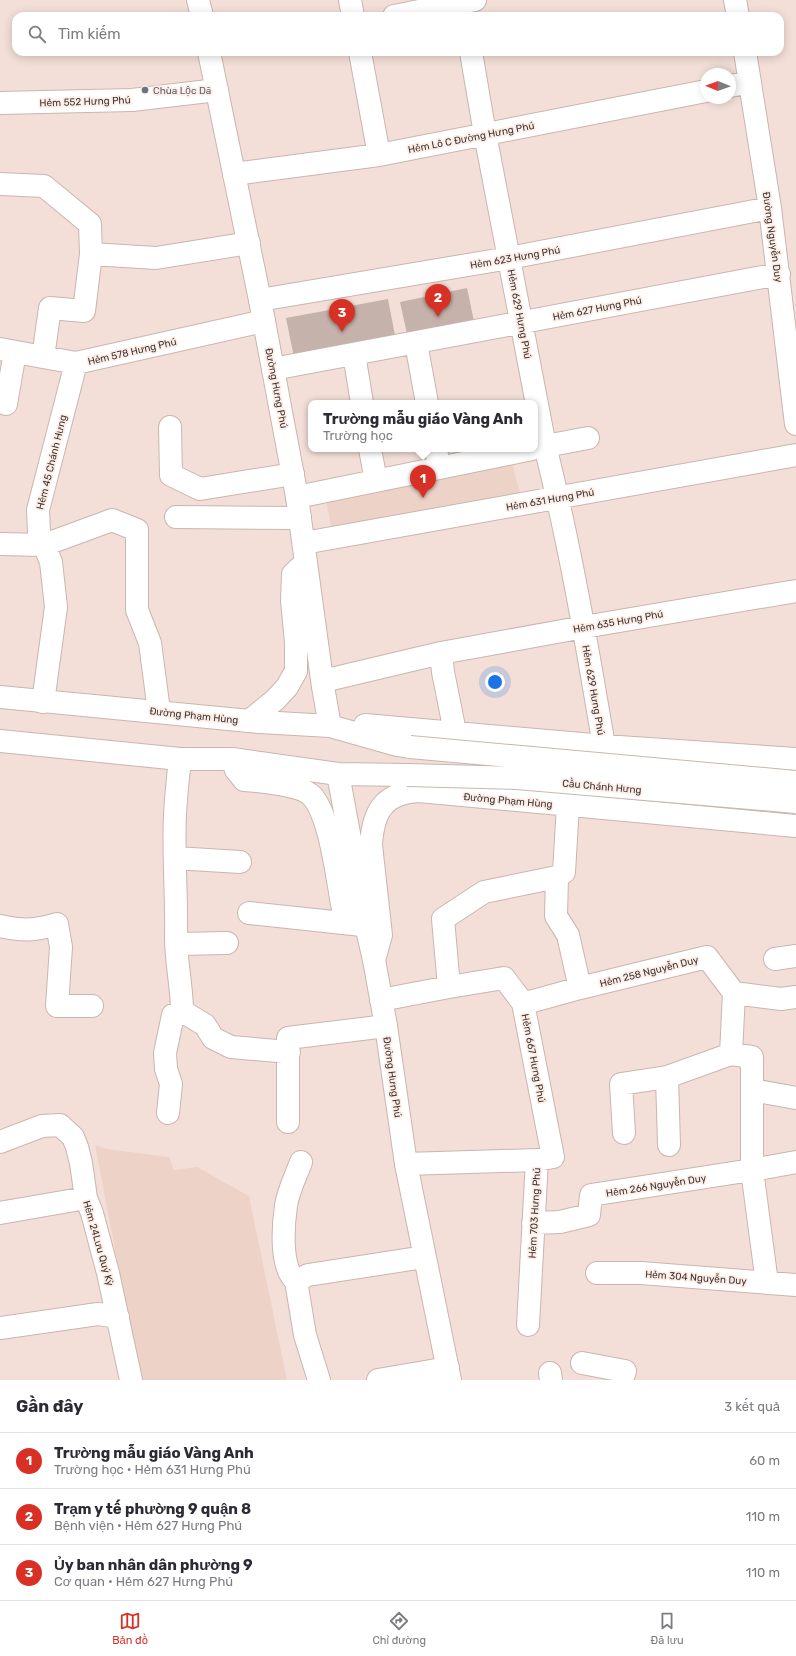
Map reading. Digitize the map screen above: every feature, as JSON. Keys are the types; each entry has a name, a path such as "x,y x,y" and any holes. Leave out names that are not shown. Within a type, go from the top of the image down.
{"street":[{"path":"198,0 201,12"},
{"path":"350,0 352,12"},
{"path":"735,0 737,12"},
{"path":"420,12 466,5"},
{"name":"Đường Hưng Phú","path":"210,56 249,243 299,507 330,726"},
{"path":"361,56 379,155"},
{"name":"Hẻm 629 Hưng Phú","path":"472,56 485,134 522,323 531,400"},
{"name":"Đường Nguyễn Duy","path":"744,56 740,84 770,208 796,424"},
{"name":"Hẻm 552 Hưng Phú","path":"0,104 132,100 218,90"},
{"name":"Hẻm Lô C Đường Hưng Phú","path":"234,174 379,155 700,92"},
{"path":"0,184 44,186 90,224 91,254 84,311 50,308 44,357"},
{"name":"Hẻm 623 Hưng Phú","path":"262,311 509,258 770,208"},
{"path":"91,254 156,258 249,243"},
{"name":"Hẻm 627 Hưng Phú","path":"273,369 779,274"},
{"name":"Hẻm 578 Hưng Phú","path":"8,350 76,363 262,311"},
{"path":"416,342 426,400"},
{"path":"6,404 8,350"},
{"path":"354,354 362,400"},
{"name":"Hẻm 45 Chánh Hưng","path":"44,702 56,607 51,562 39,532 38,510 76,363"},
{"path":"170,427 171,475 200,489 293,474"},
{"path":"538,448 588,438"},
{"name":"Hẻm 629 Hưng Phú","path":"538,450 558,497 584,627 603,752"},
{"path":"371,452 376,481"},
{"path":"176,517 299,507 437,459 501,452"},
{"name":"Hẻm 631 Hưng Phú","path":"305,553 558,497 796,455"},
{"path":"0,544 44,545 112,520 137,530 137,610 150,643 159,711"},
{"path":"248,721 287,687 296,671 296,642 292,601 293,574 305,553"},
{"name":"Hẻm 635 Hưng Phú","path":"323,681 441,653 796,591"},
{"path":"441,653 443,672 455,732"},
{"name":"Đường Phạm Hùng","path":"0,697 159,711 248,721 330,726 397,746 796,782"},
{"path":"365,725 455,732 603,752 796,759"},
{"path":"0,741 180,759 232,759 338,774"},
{"path":"180,759 175,813 177,944 182,994 187,1014"},
{"path":"232,759 236,770 244,780 261,781 289,786 311,795 320,808 332,846 343,909 349,918 366,925"},
{"name":"Đường Hưng Phú","path":"338,774 386,1026 406,1164 449,1374"},
{"name":"Cầu Chánh Hưng","path":"338,774 517,778 796,802"},
{"name":"Đường Phạm Hùng","path":"374,960 382,935 371,844 372,832 378,811 388,801 398,795 419,791 568,805 594,800 796,826"},
{"path":"448,987 443,919 484,892 557,878 564,872 568,805"},
{"path":"175,858 240,862"},
{"path":"523,1003 580,988 568,935 556,916 557,878"},
{"path":"249,913 366,925"},
{"path":"0,926 22,930 38,930 57,924 61,947 56,1006 92,1006"},
{"path":"177,944 227,943"},
{"name":"Hẻm 258 Nguyễn Duy","path":"580,988 707,957 734,993"},
{"name":"Hẻm 667 Hưng Phú","path":"381,1000 504,978 523,1003 553,1157 537,1160"},
{"path":"731,1054 734,993 781,999 796,997"},
{"path":"168,1113 171,1084 166,1069 165,1053 173,1015 187,1014 205,1025 213,1038 231,1047 289,1052"},
{"path":"288,1122 288,1038 386,1026"},
{"path":"624,1133 621,1084 667,1077 731,1054 752,1057 752,1170 767,1282"},
{"path":"667,1077 669,1144"},
{"path":"752,1090 796,1098"},
{"name":"Hẻm 24Lưu Quý Kỳ","path":"0,1142 42,1126 60,1125 73,1137 77,1147 86,1198 92,1213 118,1317 131,1380"},
{"name":"Hẻm 703 Hưng Phú","path":"406,1164 537,1160 528,1325"},
{"path":"301,1162 286,1205 284,1248 290,1276 296,1281 305,1335 319,1380"},
{"name":"Hẻm 266 Nguyễn Duy","path":"533,1224 560,1222 589,1215 591,1195 796,1162"},
{"path":"0,1213 86,1198"},
{"path":"296,1281 308,1275 424,1257"},
{"name":"Hẻm 304 Nguyễn Duy","path":"597,1273 641,1272 796,1285"},
{"path":"0,1328 98,1314 118,1317"},
{"path":"582,1363 625,1371 622,1380"},
{"path":"378,1380 449,1374"}],"shaded area":[{"path":"511,460 522,500 332,532 325,495"},
{"path":"95,1145 107,1149 169,1157 174,1170 197,1167 249,1196 287,1380 140,1380"}],"building":[{"path":"467,288 476,331 409,343 400,302"},
{"path":"388,299 397,346 295,362 286,318"}],"place":[{"name":"Chùa Lộc Dã","path":"145,90"},
{"name":"Trạm y tế phường 9 quận 8","path":"438,317"},
{"name":"Ủy ban nhân dân phường 9","path":"342,332"},
{"name":"Trường mẫu giáo Vàng Anh","path":"423,498"}]}
